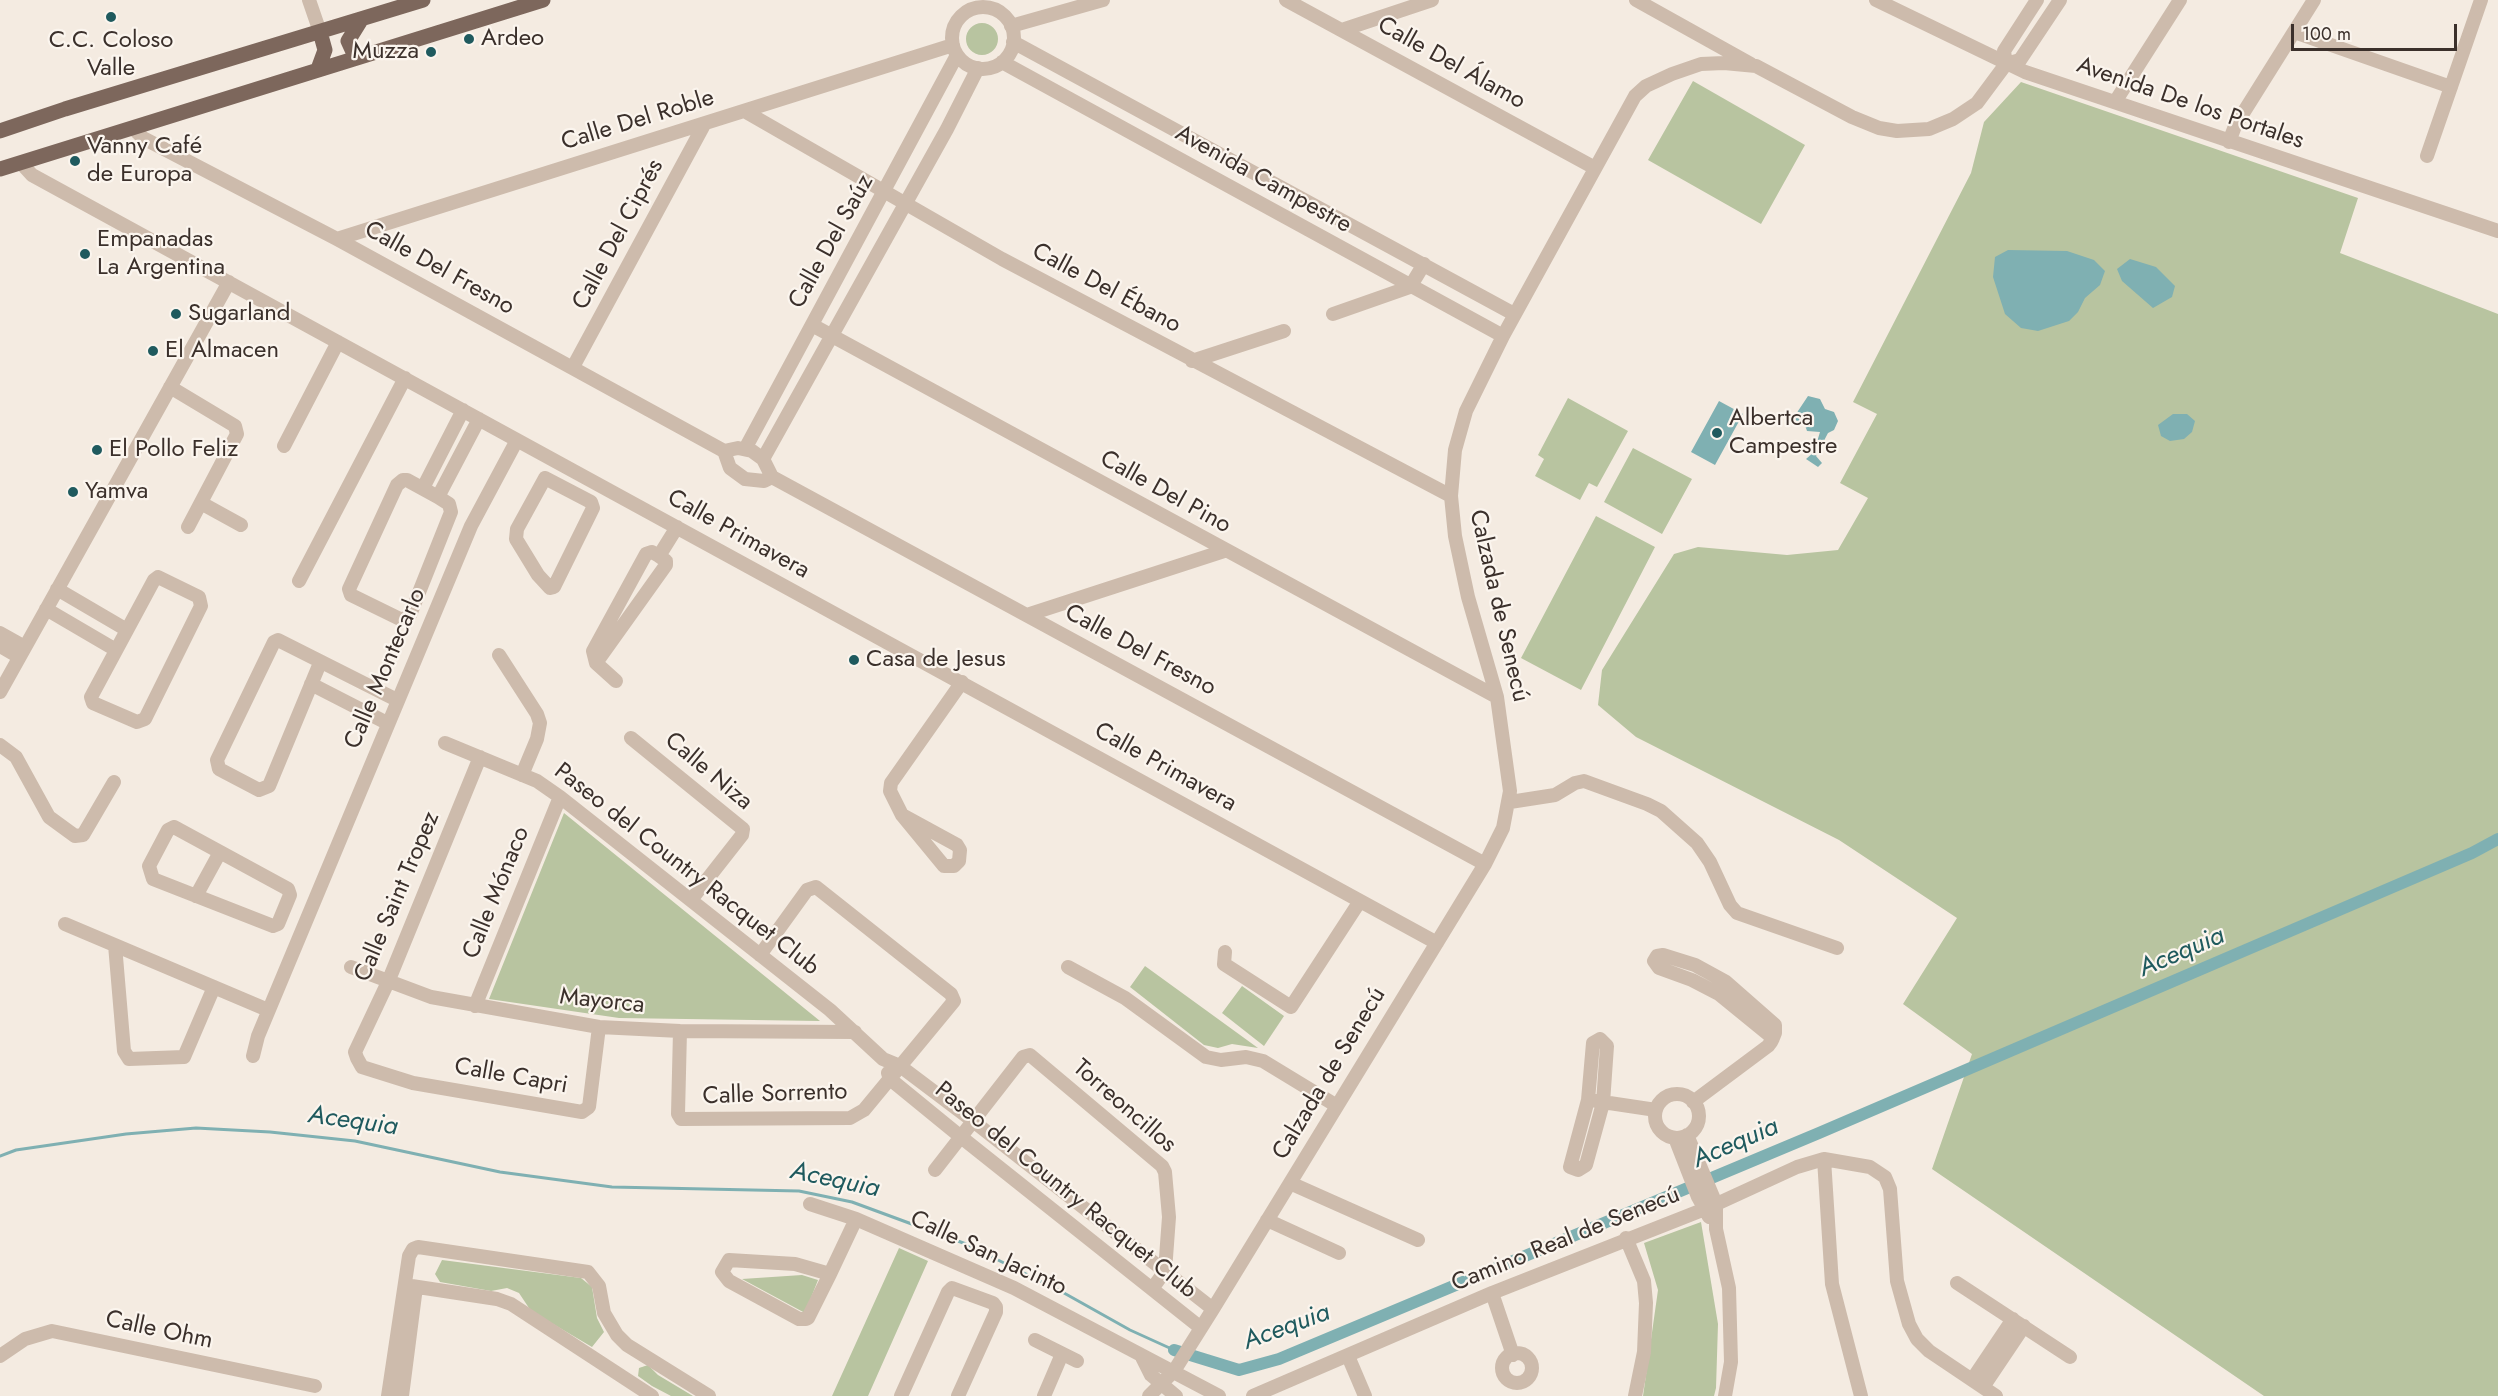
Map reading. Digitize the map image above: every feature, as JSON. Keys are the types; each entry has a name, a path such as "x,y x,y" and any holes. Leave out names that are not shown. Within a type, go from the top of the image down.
{"main road":[{"path":"0,131 423,0"},
{"path":"0,169 543,0"},
{"path":"361,20 348,41 353,52 362,56"},
{"path":"318,69 325,50 320,32"}],"street":[{"path":"309,0 320,32"},
{"path":"1011,26 1103,0"},
{"name":"Calle Del Álamo","path":"1286,0 1595,168"},
{"path":"1342,30 1432,0"},
{"path":"1636,0 1756,66"},
{"name":"Avenida De los Portales","path":"1876,0 2006,63 2229,142 2498,231"},
{"path":"1902,13 1910,0"},
{"path":"2037,0 2004,51 2006,63 2020,60 2060,0"},
{"path":"2115,102 2180,0"},
{"path":"2229,142 2235,126 2314,0"},
{"path":"2427,156 2481,0"},
{"path":"980,3 999,11 1011,26 1013,42 1002,62 987,68 970,66 955,50 954,28 961,7 980,3"},
{"path":"2294,32 2451,87"},
{"name":"Avenida Campestre","path":"1013,42 1514,314"},
{"name":"Calle Del Roble","path":"337,239 705,123 955,50"},
{"name":"Calle Del Saúz","path":"745,449 885,192 955,50"},
{"name":"Avenida Campestre","path":"1002,62 1503,336"},
{"name":"Calzada de Senecú","path":"1149,1396 1174,1371 1213,1309 1485,864 1503,828 1510,802 1497,697 1468,597 1455,536 1451,496 1455,450 1466,411 1514,314 1635,96 1646,86 1701,64 1724,63 1756,66 1852,117 1879,128 1898,131 1929,129 1953,119 1977,103 2006,63"},
{"name":"Calle Del Saúz","path":"763,459 906,204 978,68"},
{"path":"1066,98 1078,78"},
{"name":"Calle Del Ébano","path":"746,112 906,204 1192,362 1451,496"},
{"name":"Calle Del Ciprés","path":"573,368 705,123"},
{"name":"Calle Del Fresno","path":"133,128 142,138 337,239 724,451 730,468 745,479 754,481 772,477 1485,864"},
{"path":"1203,172 1214,151"},
{"name":"Calle Primavera","path":"21,163 32,175 1437,943"},
{"path":"1368,264 1383,242"},
{"path":"1333,314 1410,287 1424,264"},
{"path":"0,692 228,282"},
{"name":"Calle Del Pino","path":"812,325 1224,551 1497,697"},
{"path":"1192,362 1284,331"},
{"path":"284,446 338,342"},
{"path":"299,581 405,378"},
{"path":"170,387 235,426 237,430 237,439 188,526"},
{"path":"423,488 464,410"},
{"path":"438,497 479,419"},
{"name":"Calle Montecarlo","path":"253,1056 268,1010 471,526 517,440"},
{"path":"724,451 745,449 763,459 772,477"},
{"path":"569,490 578,473"},
{"path":"548,478 569,490 591,502 593,508 554,587 548,588 516,542 517,529 543,480 548,478"},
{"path":"407,480 438,497 449,504 451,514 410,615 402,620 351,595 349,586 397,484 407,480"},
{"path":"201,504 241,525"},
{"path":"659,556 677,527"},
{"path":"1027,615 1224,551"},
{"path":"596,663 666,565 666,561 652,552 646,554 593,651 596,663 616,681"},
{"path":"158,577 201,600 196,616 142,722 137,722 91,700 92,693 116,650 158,577"},
{"path":"57,589 127,630"},
{"path":"46,609 116,650"},
{"path":"0,633 22,652"},
{"path":"320,663 266,789 259,790 219,769 217,760 274,642 281,639 320,663 397,700"},
{"path":"0,646 22,652"},
{"path":"499,655 537,714 540,723 537,740 522,775"},
{"path":"341,699 351,678"},
{"path":"902,815 891,794 891,783 962,682"},
{"path":"311,684 387,723"},
{"name":"Calle Niza","path":"631,738 743,829 742,835 691,900"},
{"name":"Paseo del Country Racquet Club","path":"445,743 537,781 560,797 855,1032 883,1059 900,1066 973,1121 1213,1309"},
{"path":"0,745 16,757 49,817 75,836 82,835 114,782"},
{"name":"Calle Saint Tropez","path":"356,1052 388,982 480,758"},
{"path":"1510,802 1555,795 1575,783 1584,781 1647,804 1662,811 1697,843 1710,862 1730,905 1737,913 1837,948"},
{"name":"Calle Mónaco","path":"475,1006 560,797"},
{"path":"174,827 219,854 288,889 290,895 278,924 273,926 153,879 148,866 168,830 174,827"},
{"path":"196,896 219,854"},
{"name":"Calle Sorrento","path":"680,1031 678,1114 684,1120 850,1118 860,1115 953,1004 953,998 816,887 807,890 760,955"},
{"path":"1225,952 1224,964 1291,1007 1360,901"},
{"path":"284,910 306,920"},
{"path":"65,924 268,1010"},
{"path":"115,945 124,1051 129,1059 184,1057 214,987"},
{"path":"1068,967 1125,998 1206,1057 1221,1060 1246,1057 1263,1061 1337,1106"},
{"name":"Mayorca","path":"351,968 431,997 599,1027 680,1031 855,1032"},
{"path":"1693,1102 1767,1046 1773,1038 1722,988"},
{"name":"Calle Capri","path":"356,1052 362,1067 413,1083 582,1112 589,1107 599,1027"},
{"path":"1600,1039 1607,1046 1603,1103 1586,1165 1578,1170 1570,1167 1588,1100 1593,1043 1600,1039"},
{"name":"Torreoncillos","path":"973,1121 1023,1057 1030,1055 1162,1166 1168,1179 1165,1271"},
{"name":"Paseo del Country Racquet Club","path":"883,1059 890,1079 1201,1328"},
{"path":"1671,1095 1683,1095 1693,1102 1698,1120 1681,1136 1659,1129 1656,1110 1661,1101 1671,1095"},
{"path":"1588,1100 1656,1110"},
{"path":"934,1170 973,1121"},
{"path":"1681,1136 1707,1200 1729,1288 1731,1362 1725,1396"},
{"path":"1824,1159 1832,1284 1861,1396"},
{"name":"Camino Real de Senecú","path":"1253,1396 1626,1238 1707,1200 1824,1159 1870,1167 1885,1177 1890,1189 1897,1281 1909,1324 1917,1339 1929,1351 1996,1396"},
{"path":"1290,1183 1418,1240"},
{"name":"Calle San Jacinto","path":"810,1204 856,1219 989,1277 1219,1396"},
{"path":"830,1274 795,1263 729,1260 722,1272 729,1281 803,1320 808,1318 830,1274 856,1219"},
{"path":"1267,1220 1339,1253"},
{"path":"1626,1238 1644,1281 1646,1303 1644,1352 1635,1396"},
{"path":"388,1396 397,1379 411,1286 409,1256 413,1249 418,1247 588,1272 599,1286 607,1321 627,1345 709,1396"},
{"path":"1152,1289 1165,1271"},
{"path":"980,1298 989,1277"},
{"path":"1957,1282 2070,1357"},
{"path":"411,1286 497,1299 511,1304 611,1367 652,1396"},
{"path":"901,1396 948,1292 957,1289 993,1304 996,1312 958,1396"},
{"path":"1492,1293 1513,1355"},
{"path":"1978,1383 2018,1323"},
{"name":"Calle Ohm","path":"0,1356 25,1339 52,1331 315,1386"},
{"path":"1035,1340 1077,1362"},
{"path":"611,1367 627,1345"},
{"path":"1044,1396 1062,1354"},
{"path":"1348,1356 1365,1396"},
{"name":"Calle San Jacinto","path":"1142,1357 1146,1368 1176,1396"},
{"path":"397,1379 402,1396"}],"green space":[{"path":"982,23 993,28 998,39 993,50 982,55 971,50 966,39 971,28"},
{"path":"1693,81 1805,145 1761,224 1648,160"},
{"path":"2021,82 2358,198 2340,253 2498,314 2498,1396 2264,1396 1932,1169 1972,1054 1903,1004 1957,918 1839,840 1636,737 1598,705 1602,670 1674,554 1698,547 1787,555 1838,550 1868,498 1840,483 1877,414 1853,402 1971,173 1984,122"},
{"path":"1568,398 1628,431 1597,487 1589,483 1580,500 1535,476 1544,459 1538,455"},
{"path":"1633,448 1692,479 1662,534 1604,502"},
{"path":"1596,516 1655,547 1581,690 1521,658"},
{"path":"564,813 820,1021 619,1018 489,999"},
{"path":"1145,966 1258,1048 1232,1044 1218,1048 1204,1045 1130,987"},
{"path":"1242,986 1284,1016 1264,1046 1222,1013"},
{"path":"1701,1222 1718,1324 1714,1396 1643,1396 1658,1290 1644,1243"},
{"path":"899,1248 928,1261 868,1396 832,1396"},
{"path":"442,1260 581,1278 592,1287 597,1318 604,1332 592,1347 531,1311 519,1293 507,1288 491,1291 440,1282 435,1274"},
{"path":"802,1275 818,1280 805,1313 742,1279"},
{"path":"648,1365 658,1375 693,1396 671,1396 652,1386 638,1376 639,1368"}],"water":[{"path":"2008,250 2067,251 2094,260 2105,271 2100,285 2085,298 2078,312 2069,321 2038,331 2021,328 2005,314 1993,277 1995,257"},
{"path":"2130,259 2156,267 2175,286 2172,297 2153,308 2122,281 2117,269"},
{"path":"1808,396 1820,399 1825,409 1834,412 1838,421 1834,430 1828,433 1816,456 1822,463 1818,467 1806,459 1814,452 1820,432 1807,431 1805,425 1798,423 1794,417"},
{"name":"Albertca Campestre","path":"1719,401 1743,414 1715,465 1691,452"},
{"path":"2173,414 2187,414 2195,421 2192,432 2184,439 2170,441 2161,436 2158,425"}],"waterway":[{"name":"Acequia","path":"1174,1350 1239,1370 1279,1359 1819,1133 2472,853 2498,839"},
{"name":"Acequia","path":"0,1156 16,1150 126,1134 196,1128 270,1132 355,1141 500,1172 612,1187 799,1191 852,1202 966,1244 1064,1293 1130,1330 1174,1350"}],"place":[{"name":"C.C. Coloso Valle","path":"111,17"},
{"name":"Ardeo","path":"469,39"},
{"name":"Muzza","path":"431,52"},
{"name":"Vanny Café de Europa","path":"75,161"},
{"name":"Empanadas La Argentina","path":"85,254"},
{"name":"Sugarland","path":"176,314"},
{"name":"El Almacen","path":"153,351"},
{"name":"Albertca Campestre","path":"1717,433"},
{"name":"El Pollo Feliz","path":"97,450"},
{"name":"Yamva","path":"73,492"},
{"name":"Casa de Jesus","path":"854,660"}]}
